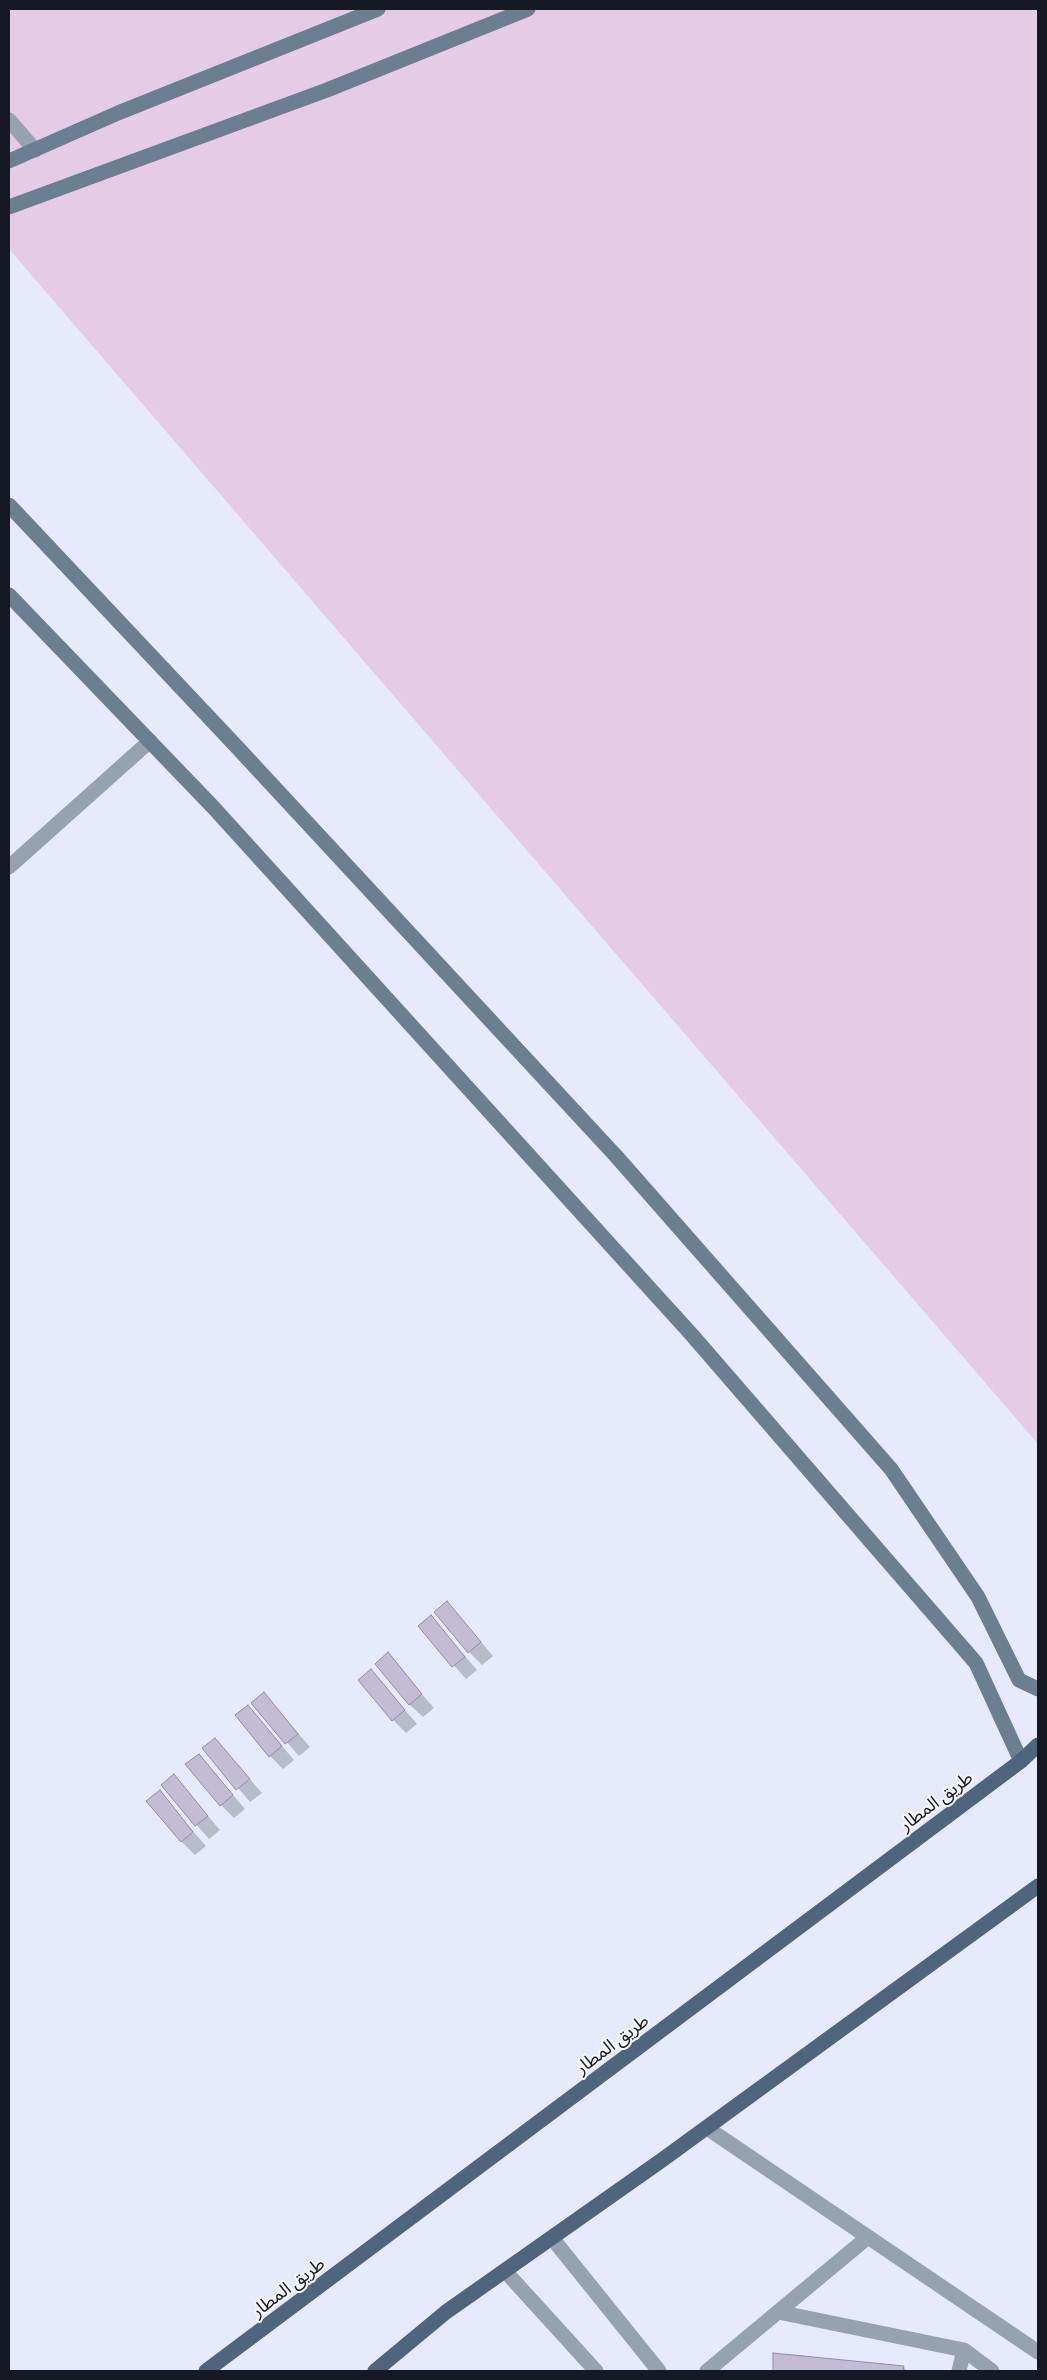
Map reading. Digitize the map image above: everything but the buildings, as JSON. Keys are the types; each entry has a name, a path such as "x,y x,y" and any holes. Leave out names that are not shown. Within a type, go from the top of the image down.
{"main road":[{"path":"9,161 118,113 378,9"},
{"path":"9,207 327,90 528,9"},
{"path":"9,505 250,761 616,1156 891,1469 978,1597 1019,1680 1038,1689"},
{"path":"9,595 226,821 692,1334 976,1663 1021,1761"},
{"name":"طريق المطار","path":"206,2371 1021,1761 1038,1745"},
{"path":"375,2371 446,2312 707,2128 1038,1886"}],"street":[{"path":"9,120 35,150"},
{"path":"9,867 150,742"},
{"path":"707,2128 1038,2352"},
{"path":"707,2371 868,2237"},
{"path":"552,2238 660,2371"},
{"path":"505,2271 596,2371"},
{"path":"778,2312 964,2350 992,2371"},
{"path":"959,2371 964,2350"}],"shaded area":[{"path":"9,9 1038,9 1038,1444 9,249"}]}
